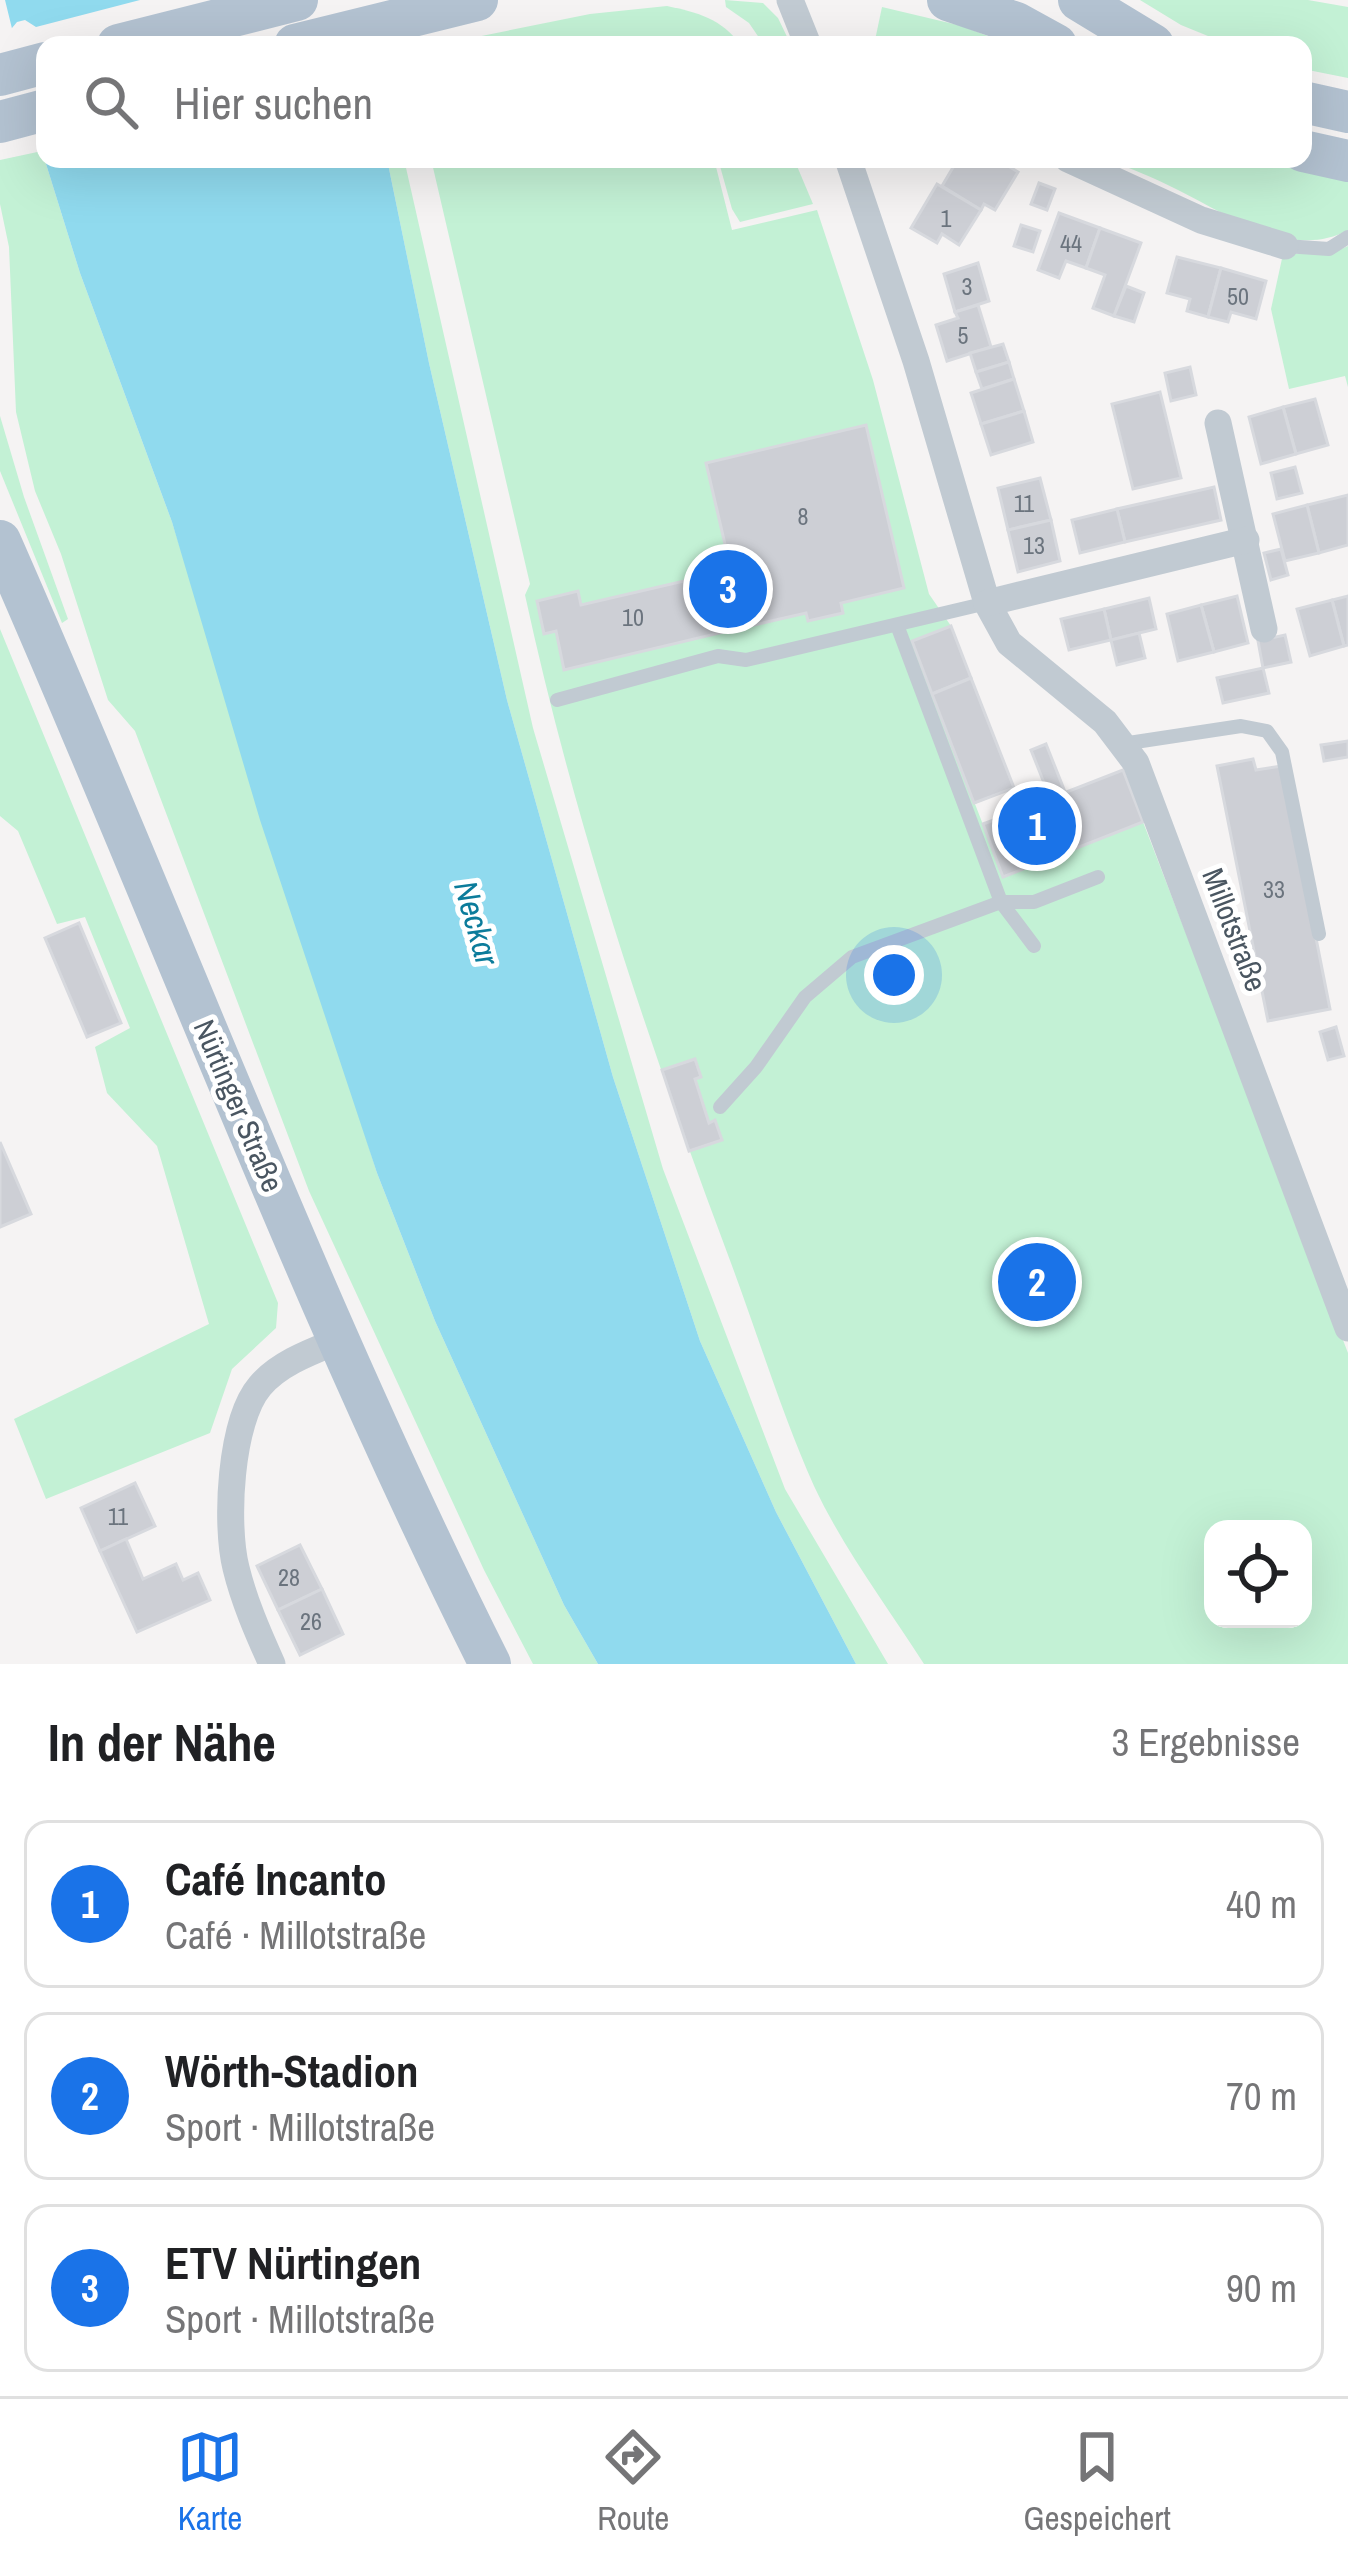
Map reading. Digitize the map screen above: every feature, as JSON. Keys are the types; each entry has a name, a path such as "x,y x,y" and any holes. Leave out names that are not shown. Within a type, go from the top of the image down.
{"main road":[{"path":"154,36 298,0"},
{"path":"331,36 477,0"},
{"path":"949,0 1040,36"},
{"path":"1079,0 1139,36"},
{"path":"0,75 36,65"},
{"path":"1312,104 1348,112"},
{"path":"0,122 36,112"},
{"path":"1312,153 1348,161"},
{"name":"Nürtinger Straße","path":"0,541 97,759 214,1053 490,1664"}],"street":[{"path":"790,0 804,36"},
{"name":"Millotstraße","path":"851,168 916,362 987,603 1009,643 1105,722 1136,763 1348,1328"},
{"path":"1088,168 1201,220 1285,246"},
{"path":"1219,423 1264,629"},
{"path":"987,603 1246,540"},
{"path":"272,1664 250,1616 236,1567 232,1489 239,1437 255,1391 272,1374 340,1340"}],"lane":[{"path":"1285,246 1330,249 1348,237"},
{"path":"557,700 718,656 746,660 987,603"},
{"path":"897,625 1001,902 1034,946"},
{"path":"1122,744 1241,726 1268,730 1282,752 1319,934"},
{"path":"720,1107 756,1067 805,997 852,957 1001,902 1034,902 1098,878"}],"green space":[{"path":"725,0 763,3 787,36 758,36 749,23 726,7"},
{"path":"1140,0 1308,0 1348,7 1348,78 1312,71 1312,36 1208,36"},
{"path":"667,6 698,14 733,36 481,36 590,14"},
{"path":"882,7 988,36 876,36"},
{"path":"36,152 36,168 47,168 80,273 172,522 377,1173 435,1321 564,1605 598,1664 533,1664 484,1570 309,1191 135,731 108,700 61,554 35,491 16,412 0,160"},
{"path":"389,168 406,168 533,728 663,1169 785,1489 888,1664 856,1664 776,1512 700,1341 613,1077 507,700"},
{"path":"433,168 716,168 732,230 817,210 873,380 929,594 951,626 1014,788 975,804 1003,876 1143,822 1348,1353 1348,1664 924,1664 826,1509 780,1401 614,929 525,595 530,584"},
{"path":"721,168 798,168 813,204 740,222"},
{"path":"1128,168 1292,168 1348,181 1348,230 1327,238 1283,237 1260,231"},
{"path":"1348,246 1348,387 1345,376 1289,389 1271,309 1283,254 1332,253"},
{"path":"0,416 68,619 62,623 0,471"},
{"path":"0,629 278,1303 276,1328 232,1369 210,1433 46,1499 14,1419 209,1324 157,1146 107,1093 95,1047 130,1028 85,917 57,924 18,831 0,816"}],"water":[{"path":"5,0 355,0 107,36 36,36 36,127"},
{"name":"Neckar","path":"47,168 389,168 507,700 613,1077 700,1341 776,1512 856,1664 598,1664 564,1605 435,1321 377,1173 260,820 172,522 80,273"}],"pier":[{"path":"140,0 361,0 368,36 36,36 34,143 7,34 25,20 36,27"}],"building":[{"path":"953,168 1018,172 995,210 984,204 981,210 942,186"},
{"path":"1039,183 1055,189 1047,210 1031,204"},
{"path":"937,184 981,210 959,245 942,234 937,243 911,228"},
{"path":"1059,213 1100,228 1086,268 1066,261 1059,278 1038,270"},
{"path":"1021,225 1040,231 1033,252 1014,246"},
{"path":"1100,228 1141,243 1114,316 1093,308 1105,275 1086,268"},
{"path":"1177,257 1221,268 1208,317 1187,311 1190,299 1167,293"},
{"path":"978,263 989,301 955,312 944,274"},
{"path":"1221,268 1266,281 1256,319 1231,312 1228,322 1208,317"},
{"path":"1126,286 1144,293 1134,322 1114,316"},
{"path":"978,305 991,347 947,361 936,325"},
{"path":"1003,344 1009,362 976,372 970,353"},
{"path":"1009,362 1014,379 982,389 976,372"},
{"path":"1190,367 1196,395 1171,401 1165,373"},
{"path":"1014,379 1024,411 981,424 971,393"},
{"path":"1160,392 1181,478 1133,489 1112,404"},
{"path":"1315,399 1328,445 1296,454 1283,407"},
{"path":"1283,407 1296,454 1261,464 1249,417"},
{"path":"1024,411 1033,442 991,455 981,424"},
{"path":"866,425 904,588 841,603 843,613 808,621 806,613 728,631 714,574 731,570 706,463"},
{"path":"1295,467 1302,493 1277,499 1271,473"},
{"path":"1040,478 1051,520 1008,530 998,488"},
{"path":"1214,487 1221,520 1125,542 1117,509"},
{"path":"1348,495 1348,545 1319,553 1307,505"},
{"path":"1307,505 1319,553 1285,561 1273,514"},
{"path":"1117,509 1125,542 1080,553 1072,520"},
{"path":"1051,520 1060,561 1018,572 1008,530"},
{"path":"1281,549 1288,575 1271,580 1264,553"},
{"path":"714,574 728,631 564,670 556,631 544,634 537,601 578,591 581,605"},
{"path":"1237,596 1248,643 1214,652 1201,605"},
{"path":"1348,596 1348,645 1344,646 1332,600"},
{"path":"1149,598 1156,629 1111,640 1104,609"},
{"path":"1332,600 1344,646 1310,656 1297,609"},
{"path":"1201,605 1214,652 1178,661 1167,614"},
{"path":"1104,609 1111,640 1069,650 1061,619"},
{"path":"951,626 971,678 932,694 912,641"},
{"path":"1139,633 1145,658 1117,665 1111,640"},
{"path":"1285,635 1291,662 1263,668 1258,641"},
{"path":"1263,668 1269,693 1223,703 1217,678"},
{"path":"971,678 1014,788 974,803 932,694"},
{"path":"1348,741 1348,757 1324,761 1321,745"},
{"path":"1046,744 1065,792 1050,798 1031,750"},
{"path":"1253,759 1256,770 1282,766 1330,1009 1268,1021 1217,766"},
{"path":"1123,770 1143,822 1031,866 1010,814"},
{"path":"1010,814 1031,866 1003,877 983,824"},
{"path":"79,923 121,1023 87,1037 45,938"},
{"path":"1336,1027 1344,1056 1328,1060 1320,1032"},
{"path":"695,1059 701,1077 695,1079 709,1123 715,1120 722,1140 689,1151 662,1070"},
{"path":"0,1142 31,1214 0,1227"},
{"path":"135,1483 155,1526 100,1551 81,1508"},
{"path":"126,1539 143,1579 176,1564 183,1580 198,1573 210,1600 137,1632 100,1551"},
{"path":"300,1545 322,1589 278,1610 257,1566"},
{"path":"322,1589 343,1634 300,1655 278,1610"}],"place":[{"name":"ETV Nürtingen","path":"728,589"},
{"name":"Café Incanto","path":"1037,826"},
{"name":"Wörth-Stadion","path":"1037,1282"}]}
